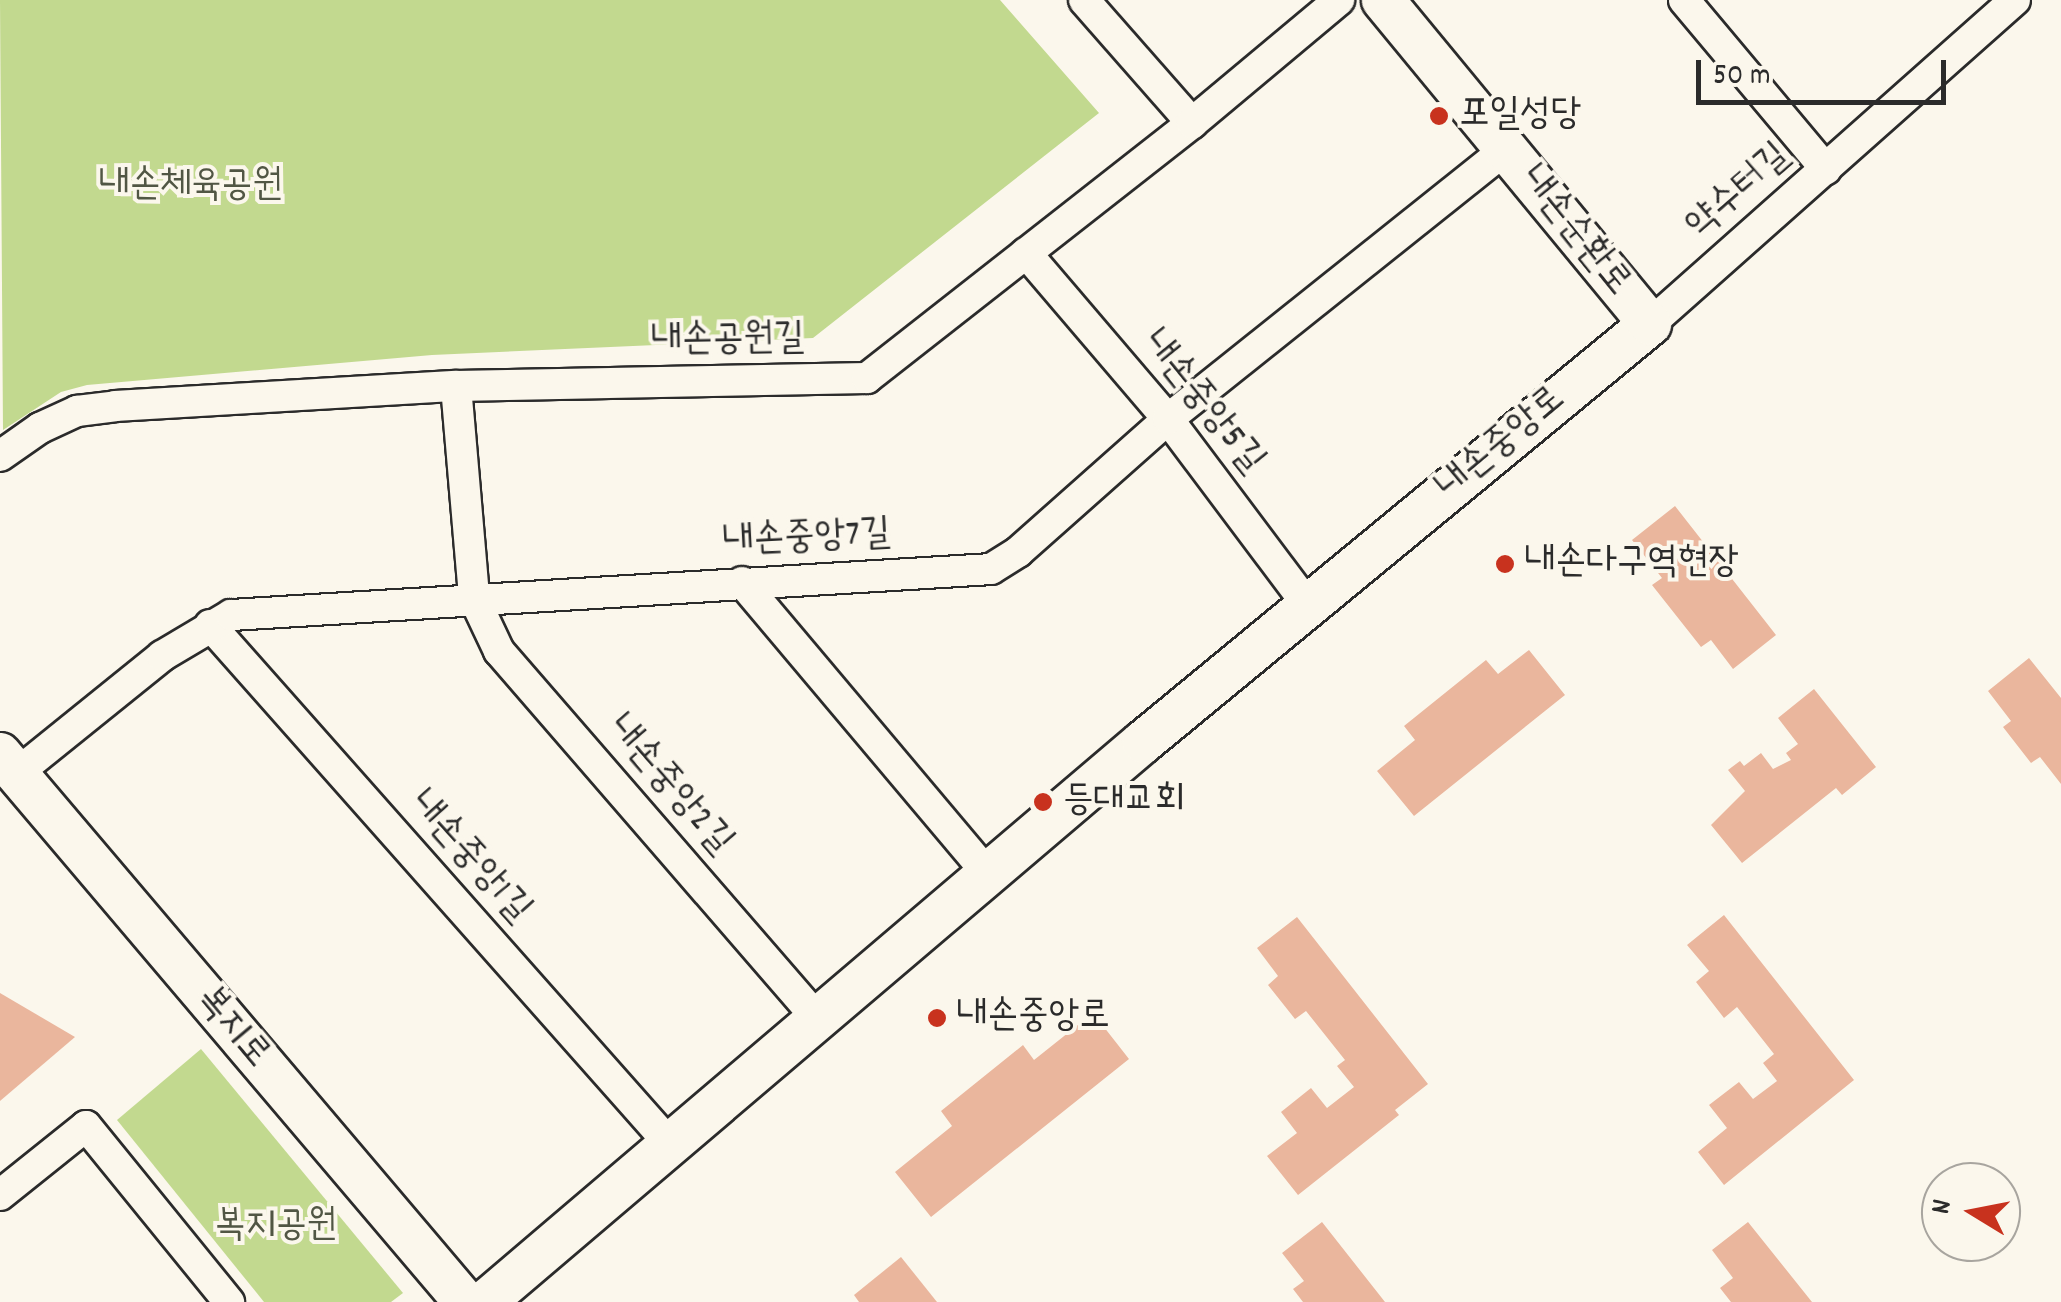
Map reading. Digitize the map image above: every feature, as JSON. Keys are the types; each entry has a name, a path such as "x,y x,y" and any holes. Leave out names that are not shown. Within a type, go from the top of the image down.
{"street":[{"path":"1084,0 1192,123"},
{"name":"내손공원길","path":"0,456 40,428 77,410 456,386 868,378 1192,123 1339,0"},
{"name":"내손순환로","path":"1384,0 1650,324"},
{"path":"1684,0 1826,169"},
{"name":"약수터길","path":"1650,324 1826,169 1980,11 2015,0"},
{"name":"내손중앙7길","path":"8,764 162,656 231,615 991,570 1018,552 1168,418 1506,149"},
{"name":"내손중앙5길","path":"1026,254 1168,418 1310,608"},
{"name":"내손중앙로","path":"485,1302 1143,742 1650,324"},
{"name":"내손중앙2길","path":"456,386 474,598 498,651 818,1018"},
{"path":"742,582 990,875"},
{"name":"내손중앙1길","path":"210,625 669,1143"},
{"name":"복지로","path":"8,764 465,1302"},
{"path":"0,1195 86,1126 228,1302"}],"green space":[{"name":"내손체육공원","path":"0,0 1000,0 1099,113 813,338 432,355 87,385 61,392 3,430"},
{"name":"복지공원","path":"201,1049 403,1293 391,1302 264,1302 117,1120"}],"building":[{"path":"1675,506 1776,635 1733,669 1711,640 1701,647 1652,585 1662,578 1632,540"},
{"path":"1529,650 1565,695 1414,816 1377,771 1415,740 1404,726 1486,660 1498,674"},
{"path":"2029,658 2061,698 2061,784 2040,757 2031,763 2003,727 2011,721 1988,691"},
{"path":"1814,689 1876,767 1842,795 1836,788 1742,863 1711,825 1745,791 1728,770 1740,761 1744,766 1761,753 1773,769 1791,760 1786,753 1798,744 1778,718"},
{"path":"1724,915 1854,1080 1724,1185 1698,1152 1727,1128 1709,1105 1739,1082 1753,1099 1777,1081 1763,1063 1774,1054 1737,1007 1724,1018 1696,982 1709,971 1687,945"},
{"path":"1297,917 1428,1084 1395,1110 1399,1115 1298,1195 1267,1156 1297,1133 1281,1112 1311,1088 1327,1108 1354,1087 1337,1066 1345,1060 1306,1011 1295,1019 1268,985 1278,976 1257,948"},
{"path":"0,993 75,1037 0,1101"},
{"path":"1093,1013 1129,1059 931,1217 895,1172 952,1126 941,1111 1023,1045 1034,1060"},
{"path":"1322,1222 1385,1302 1303,1302 1293,1289 1304,1281 1282,1253"},
{"path":"1748,1222 1812,1302 1731,1302 1720,1288 1733,1278 1712,1250"},
{"path":"901,1257 937,1302 859,1302 854,1295"}],"place":[{"name":"포일성당","path":"1439,116"},
{"name":"내손다구역현장","path":"1505,564"},
{"name":"등대교회","path":"1043,802"},
{"name":"내손중앙로","path":"937,1018"}]}
